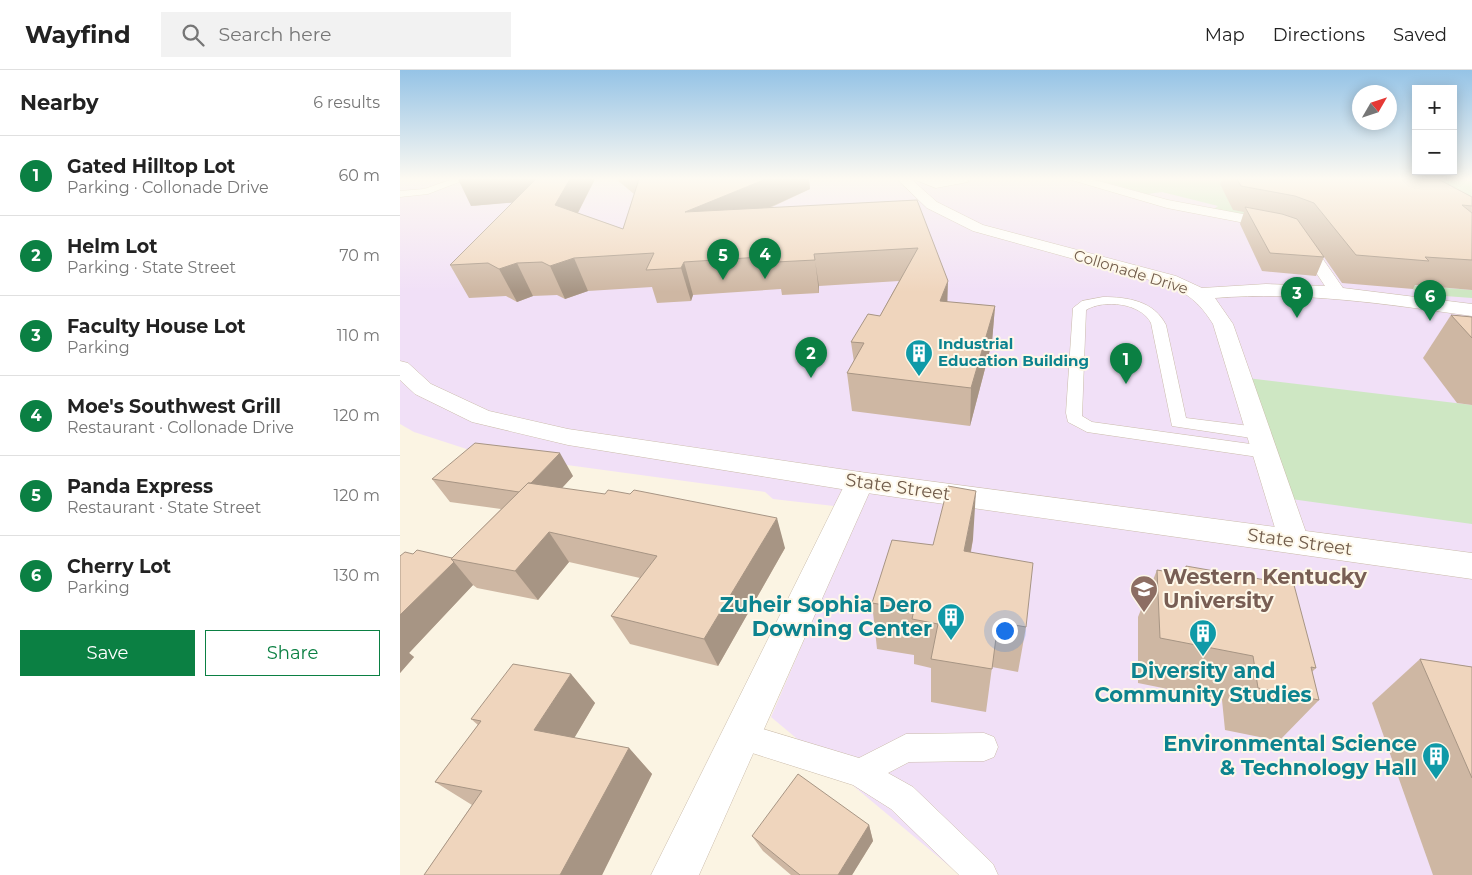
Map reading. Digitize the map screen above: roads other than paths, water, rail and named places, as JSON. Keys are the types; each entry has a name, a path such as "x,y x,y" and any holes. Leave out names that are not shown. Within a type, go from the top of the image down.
{"street":[{"name":"Collonade Drive","path":"954,217 978,228 1170,280 1188,287 1209,302 1223,324 1294,541"},
{"path":"1235,217 1280,225 1297,232 1334,285 1335,292"},
{"path":"1198,294 1256,289 1302,289 1472,310"},
{"name":"State Street","path":"400,368 423,388 481,417 568,437 860,482 1472,566"},
{"path":"675,875 860,482"}],"lane":[{"path":"1181,441 1159,325 1154,315 1137,305 1101,300 1085,303 1080,308 1074,418 1088,427 1181,441 1264,452"},
{"path":"1178,422 1258,433"},
{"path":"740,736 860,773 902,798 982,875"},
{"path":"860,773 906,748 984,747"}],"place":[{"name":"Moe's Southwest Grill","path":"765,279"},
{"name":"Panda Express","path":"723,280"},
{"name":"Faculty House Lot","path":"1297,318"},
{"name":"Cherry Lot","path":"1430,321"},
{"name":"Industrial Education Building","path":"919,377"},
{"name":"Helm Lot","path":"811,378"},
{"name":"Gated Hilltop Lot","path":"1126,384"},
{"name":"Western Kentucky University","path":"1144,613"},
{"name":"Zuheir Sophia Dero Downing Center","path":"951,641"},
{"name":"Diversity and Community Studies","path":"1203,657"},
{"name":"Environmental Science & Technology Hall","path":"1436,780"}]}
